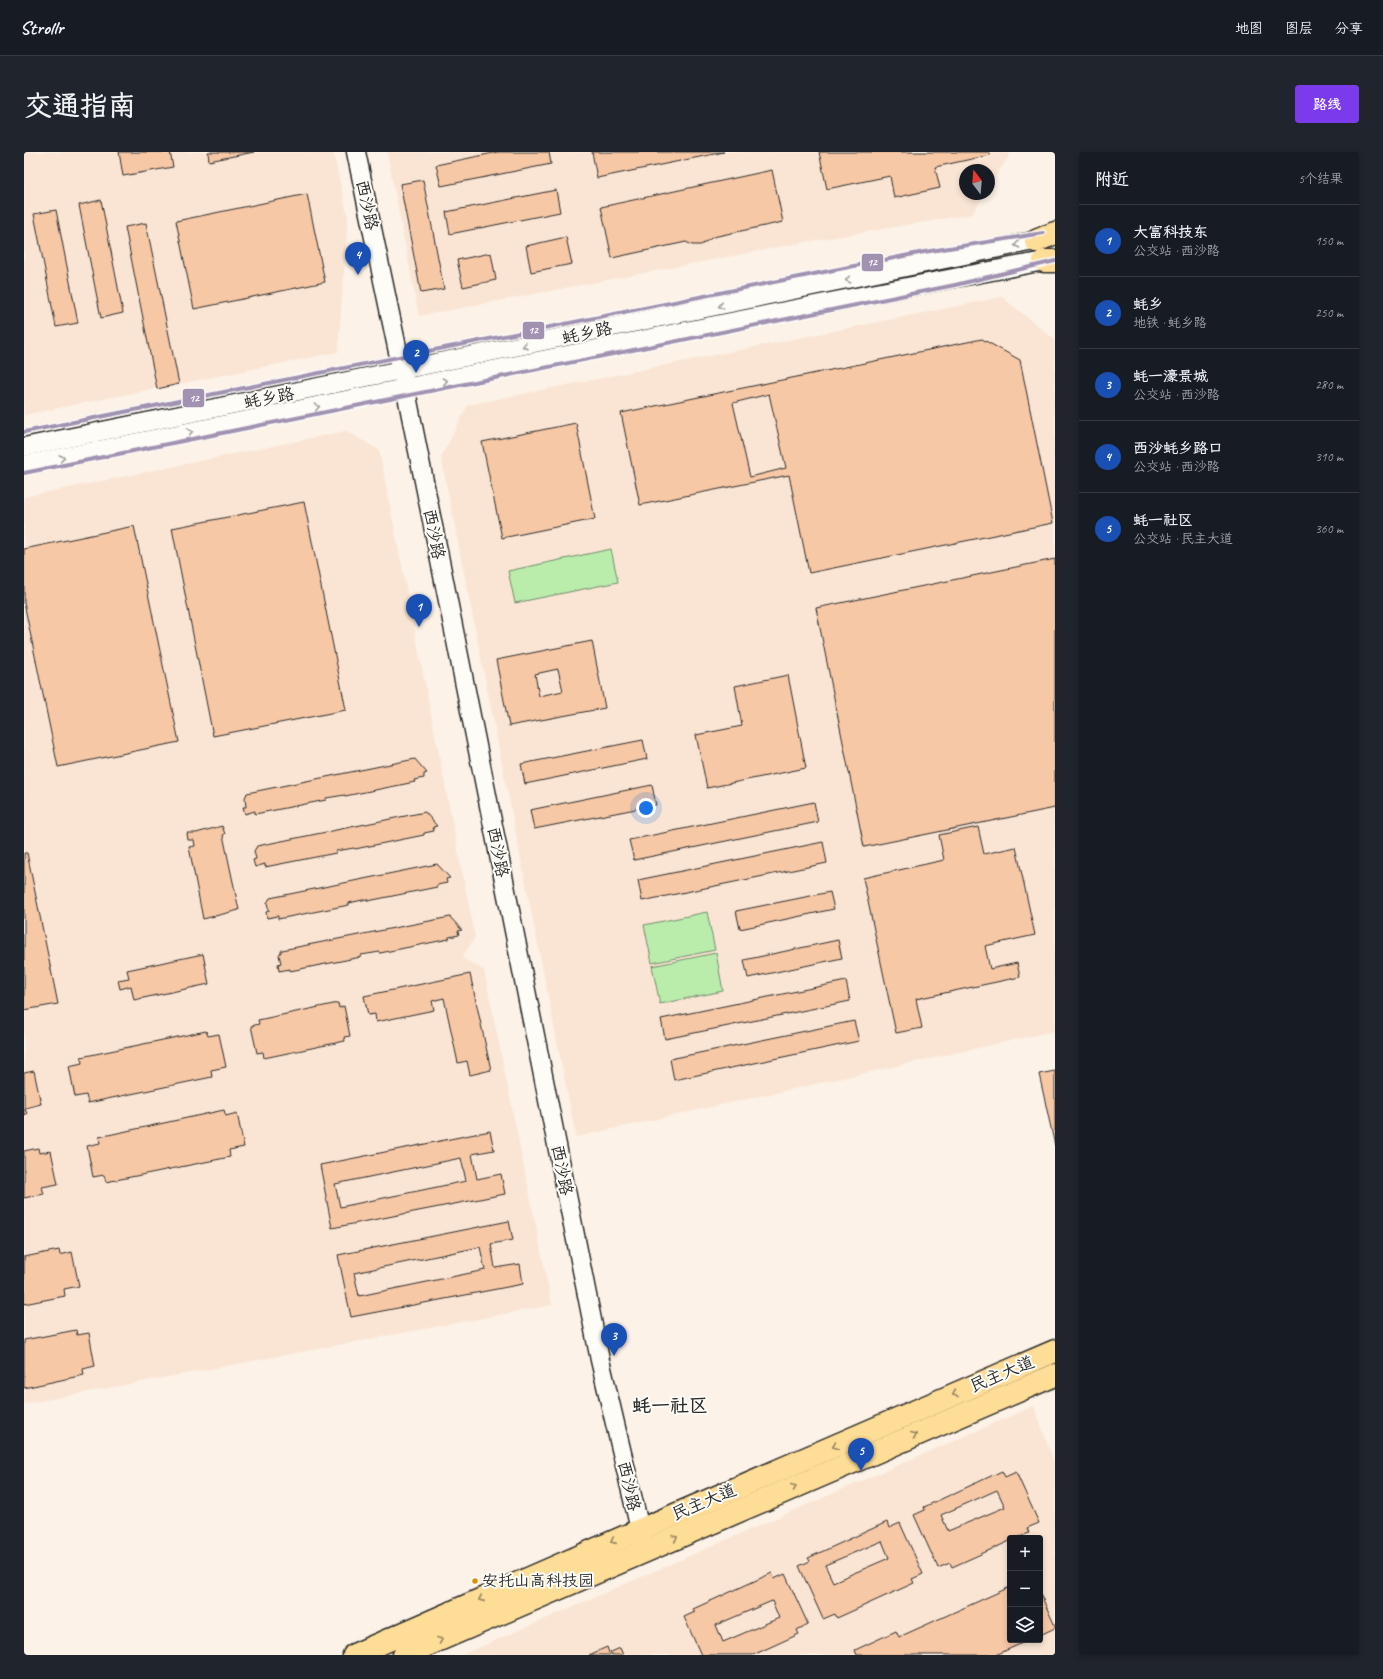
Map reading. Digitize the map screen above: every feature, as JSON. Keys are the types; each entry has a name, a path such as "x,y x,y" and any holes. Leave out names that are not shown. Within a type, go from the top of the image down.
{"main road":[{"name":"民主大道","path":"354,1655 1055,1351"},
{"name":"民主大道","path":"404,1655 1055,1375"}],"street":[{"name":"西沙路","path":"356,152 402,371 600,1360 645,1551"},
{"name":"蚝乡路","path":"24,447 402,371 1049,237"},
{"name":"蚝乡路","path":"24,466 839,299 1051,260"}],"shaded area":[{"path":"24,152 333,152 348,217 338,352 24,415"},
{"path":"387,152 1009,152 1009,156 995,178 995,164 959,164 959,200 981,200 972,214 806,242 419,316"},
{"path":"1002,297 1054,339 1055,342 1055,1031 576,1137 441,457 468,405"},
{"path":"346,431 379,450 475,937 462,958 484,970 552,1305 24,1404 24,497"},
{"path":"1034,1406 1055,1465 1055,1655 462,1655"}],"green space":[{"path":"611,549 618,582 515,603 508,571"},
{"path":"707,912 715,950 652,963 644,925"},
{"path":"716,953 723,991 660,1004 652,966"}],"building":[{"path":"119,152 170,152 173,167 123,176"},
{"path":"208,152 254,152 209,161"},
{"path":"498,152 549,152 551,164 441,186 436,165"},
{"path":"592,152 724,152 597,178"},
{"path":"819,152 989,152 990,155 935,167 940,188 894,198 890,176 827,189"},
{"path":"772,170 783,222 713,237 701,245 692,245 686,242 612,258 601,207"},
{"path":"423,180 444,289 421,293 400,184"},
{"path":"556,190 560,212 450,234 446,212"},
{"path":"307,194 325,282 194,309 176,221"},
{"path":"101,200 123,313 101,318 79,205"},
{"path":"56,210 78,323 56,327 34,214"},
{"path":"146,223 179,384 157,389 125,227"},
{"path":"566,237 572,264 531,272 526,246"},
{"path":"491,253 496,280 463,287 457,260"},
{"path":"982,339 1020,360 1053,523 809,573 789,475 640,505 621,413","holes":["769,394 786,468 750,477 733,403"]},
{"path":"576,423 595,519 502,538 482,442"},
{"path":"304,502 346,710 213,736 172,528"},
{"path":"134,526 179,742 58,767 24,603 24,549"},
{"path":"1055,559 1055,808 864,847 816,608"},
{"path":"592,641 605,708 509,726 496,660","holes":["558,669 563,691 539,696 535,674"]},
{"path":"788,675 806,768 707,788 696,735 742,726 735,686"},
{"path":"643,740 647,759 525,784 521,764"},
{"path":"415,759 427,773 424,774 424,778 414,780 415,782 345,796 326,798 326,800 255,814 255,811 245,814 243,807 246,807 245,798 247,793"},
{"path":"652,785 656,805 534,829 530,810"},
{"path":"814,802 818,822 634,860 629,840"},
{"path":"425,812 437,826 433,827 434,831 424,833 424,835 355,849 336,851 336,853 265,867 265,864 255,867 253,860 256,859 254,851 257,846"},
{"path":"222,826 225,834 223,835 239,910 203,919 189,847 195,846 194,840 188,840 187,833 196,833"},
{"path":"978,827 984,854 1016,847 1035,935 985,946 990,969 1017,963 1020,977 916,999 922,1028 896,1033 863,878 944,860 939,835"},
{"path":"823,842 827,863 642,901 638,880"},
{"path":"24,853 27,853 58,1004 24,1010"},
{"path":"437,864 450,878 446,879 447,883 437,885 437,887 368,901 367,899 349,903 349,905 278,919 278,916 267,918 266,912 269,911 267,903 270,898"},
{"path":"830,892 834,909 740,929 736,911"},
{"path":"450,917 462,930 458,931 459,935 449,937 449,939 380,953 361,955 361,957 290,971 290,969 279,971 278,964 281,963 279,955 282,950"},
{"path":"838,940 842,958 748,978 744,960"},
{"path":"203,954 209,984 134,1000 131,986 120,989 118,980 129,978 127,970"},
{"path":"470,974 491,1070 470,1075 467,1061 458,1063 444,998 432,1001 434,1010 376,1022 375,1014 368,1015 364,996"},
{"path":"846,981 850,1001 665,1039 661,1019"},
{"path":"338,1003 339,1008 344,1006 350,1036 344,1037 345,1041 264,1058 263,1052 257,1053 251,1026 259,1024 258,1020"},
{"path":"854,1021 859,1041 674,1080 670,1059"},
{"path":"206,1031 208,1036 219,1034 226,1067 211,1070 212,1077 88,1103 86,1095 75,1097 69,1066 82,1063 81,1057"},
{"path":"34,1071 41,1104 25,1108 27,1114 24,1115 24,1073"},
{"path":"1055,1071 1055,1146 1039,1074"},
{"path":"224,1110 226,1116 237,1113 244,1147 229,1150 230,1157 106,1182 104,1175 93,1177 87,1146 100,1143 99,1137"},
{"path":"490,1131 494,1150 472,1154 477,1179 501,1174 505,1194 332,1228 320,1165","holes":["461,1158 466,1181 340,1207 335,1184"]},
{"path":"38,1148 39,1153 51,1151 58,1184 42,1187 44,1194 24,1198 24,1151"},
{"path":"509,1221 513,1240 491,1244 495,1268 520,1264 523,1284 351,1317 338,1255","holes":["480,1247 485,1270 359,1296 354,1273"]},
{"path":"59,1250 60,1255 72,1252 79,1286 64,1289 65,1296 24,1304 24,1257"},
{"path":"76,1330 77,1335 89,1333 95,1366 83,1369 84,1375 24,1388 24,1340"},
{"path":"1002,1471 1005,1477 1016,1472 1039,1523 1027,1528 1029,1533 1024,1535 1007,1535 1007,1542 952,1567 950,1563 938,1568 914,1515 925,1510 924,1507","holes":["997,1490 1005,1507 948,1531 941,1515"]},
{"path":"887,1522 889,1528 900,1523 923,1574 912,1579 914,1583 837,1618 835,1614 823,1619 799,1566 810,1561 808,1558","holes":["882,1541 889,1558 833,1582 825,1565"]},
{"path":"772,1573 774,1579 785,1574 808,1624 797,1630 799,1634 753,1655 701,1655 684,1617 695,1612 693,1609","holes":["772,1601 779,1618 723,1642 716,1625"]},
{"path":"1007,1588 1007,1643 1022,1643 996,1655 857,1655 855,1650 896,1631 899,1637"},
{"path":"1043,1600 1055,1626 1055,1628 1043,1634"},
{"path":"607,1647 609,1653 620,1648 623,1655 589,1655"}],"transit line":[{"name":"12","path":"24,432 924,252 1043,233"},
{"name":"12","path":"24,473 955,285 1055,261"}],"place":[{"name":"西沙蚝乡路口","path":"358,275"},
{"name":"蚝乡","path":"416,373"},
{"name":"大富科技东","path":"419,627"},
{"name":"蚝一濠景城","path":"614,1356"},
{"name":"蚝一社区","path":"861,1471"},
{"name":"安托山高科技园","path":"475,1581"}],"district":[{"name":"蚝一社区","path":"670,1406"}]}
